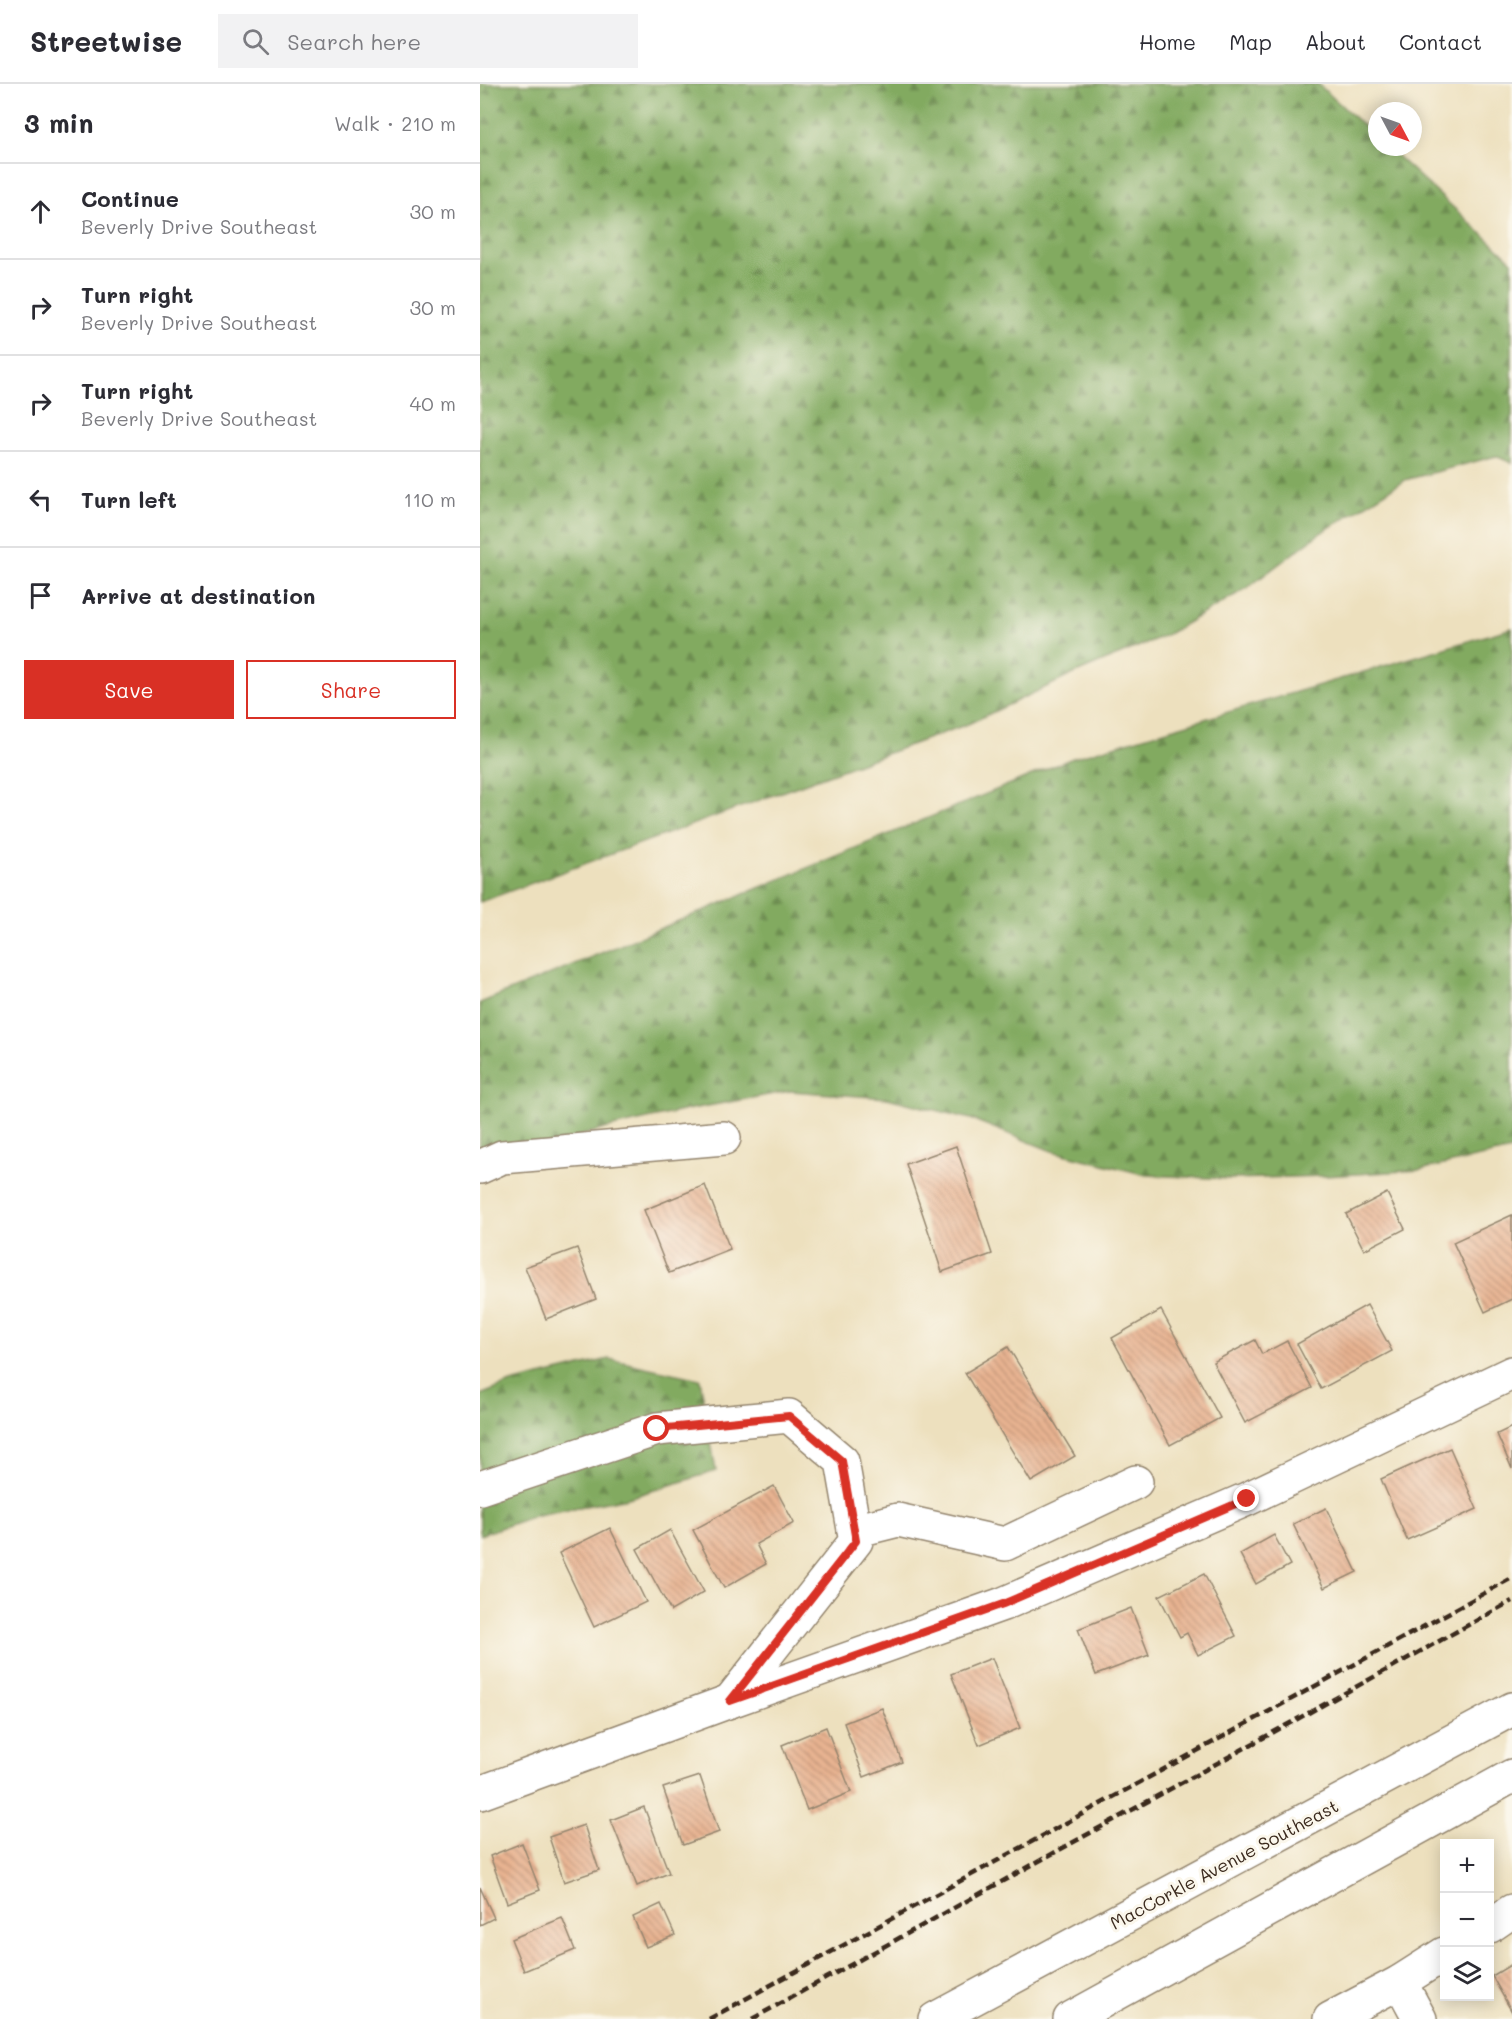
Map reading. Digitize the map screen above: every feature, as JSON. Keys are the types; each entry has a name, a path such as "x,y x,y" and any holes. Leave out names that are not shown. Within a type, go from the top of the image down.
{"street":[{"path":"480,1167 502,1157 724,1138"},
{"path":"480,1793 1003,1604 1247,1499 1512,1373"},
{"path":"480,1488 657,1429 789,1416 842,1461 856,1541 730,1701"},
{"path":"855,1531 898,1520 1005,1544 1136,1482"},
{"name":"MacCorkle Avenue Southeast","path":"935,2019 1512,1709"},
{"path":"1070,2019 1512,1776"},
{"path":"1494,1923 1512,1911"},
{"path":"1330,2019 1400,1982 1440,1957"},
{"path":"1400,1982 1420,2019"}],"green space":[{"path":"480,84 1318,84 1368,130 1368,156 1397,156 1512,261 1512,463 1496,456 1405,480 1319,534 1247,588 1168,634 1078,672 968,724 480,902"},
{"path":"1512,628 1512,1150 1420,1170 1232,1179 1146,1175 1052,1151 971,1119 887,1098 790,1091 691,1109 604,1129 509,1156 480,1167 480,1003 1073,758"},
{"path":"609,1359 700,1379 716,1471 628,1498 537,1515 480,1535 480,1395 511,1383"}],"building":[{"path":"956,1146 992,1254 942,1272 906,1164"},
{"path":"705,1185 730,1249 669,1273 644,1210"},
{"path":"1387,1193 1405,1229 1364,1250 1346,1214"},
{"path":"1512,1215 1512,1299 1485,1312 1453,1242"},
{"path":"577,1248 596,1299 546,1319 525,1267"},
{"path":"1367,1305 1392,1351 1321,1389 1297,1344"},
{"path":"1161,1310 1220,1418 1170,1445 1112,1338"},
{"path":"1255,1340 1262,1354 1287,1341 1312,1388 1245,1423 1213,1362"},
{"path":"1008,1347 1075,1456 1031,1482 965,1373"},
{"path":"1512,1427 1512,1469 1497,1434"},
{"path":"1450,1448 1477,1509 1407,1540 1381,1479"},
{"path":"774,1486 794,1523 756,1544 766,1564 724,1588 693,1530"},
{"path":"1326,1508 1357,1572 1324,1588 1293,1524"},
{"path":"610,1528 646,1602 594,1627 559,1553"},
{"path":"670,1530 704,1592 671,1611 637,1549"},
{"path":"1274,1535 1290,1565 1256,1584 1240,1554"},
{"path":"1204,1574 1236,1636 1198,1655 1187,1633 1180,1637 1159,1596"},
{"path":"1131,1608 1149,1655 1096,1675 1078,1629"},
{"path":"992,1658 1020,1728 979,1745 951,1674"},
{"path":"882,1708 902,1762 864,1777 844,1723"},
{"path":"826,1727 851,1792 807,1810 782,1745"},
{"path":"700,1776 719,1832 683,1845 663,1788"},
{"path":"644,1807 669,1873 637,1886 611,1820"},
{"path":"584,1825 599,1870 564,1882 549,1837"},
{"path":"522,1843 540,1890 507,1903 490,1856"},
{"path":"480,1887 494,1918 480,1925"},
{"path":"661,1904 675,1935 646,1947 633,1917"},
{"path":"562,1918 575,1950 524,1971 511,1939"},
{"path":"1512,1964 1512,2012 1494,1980 1494,1975"}],"railway":[{"path":"709,2019 1512,1578"},
{"path":"752,2019 1512,1601"}],"route":[{"path":"657,1429 789,1416 842,1461 856,1541 730,1701 1003,1604 1247,1499"}]}
